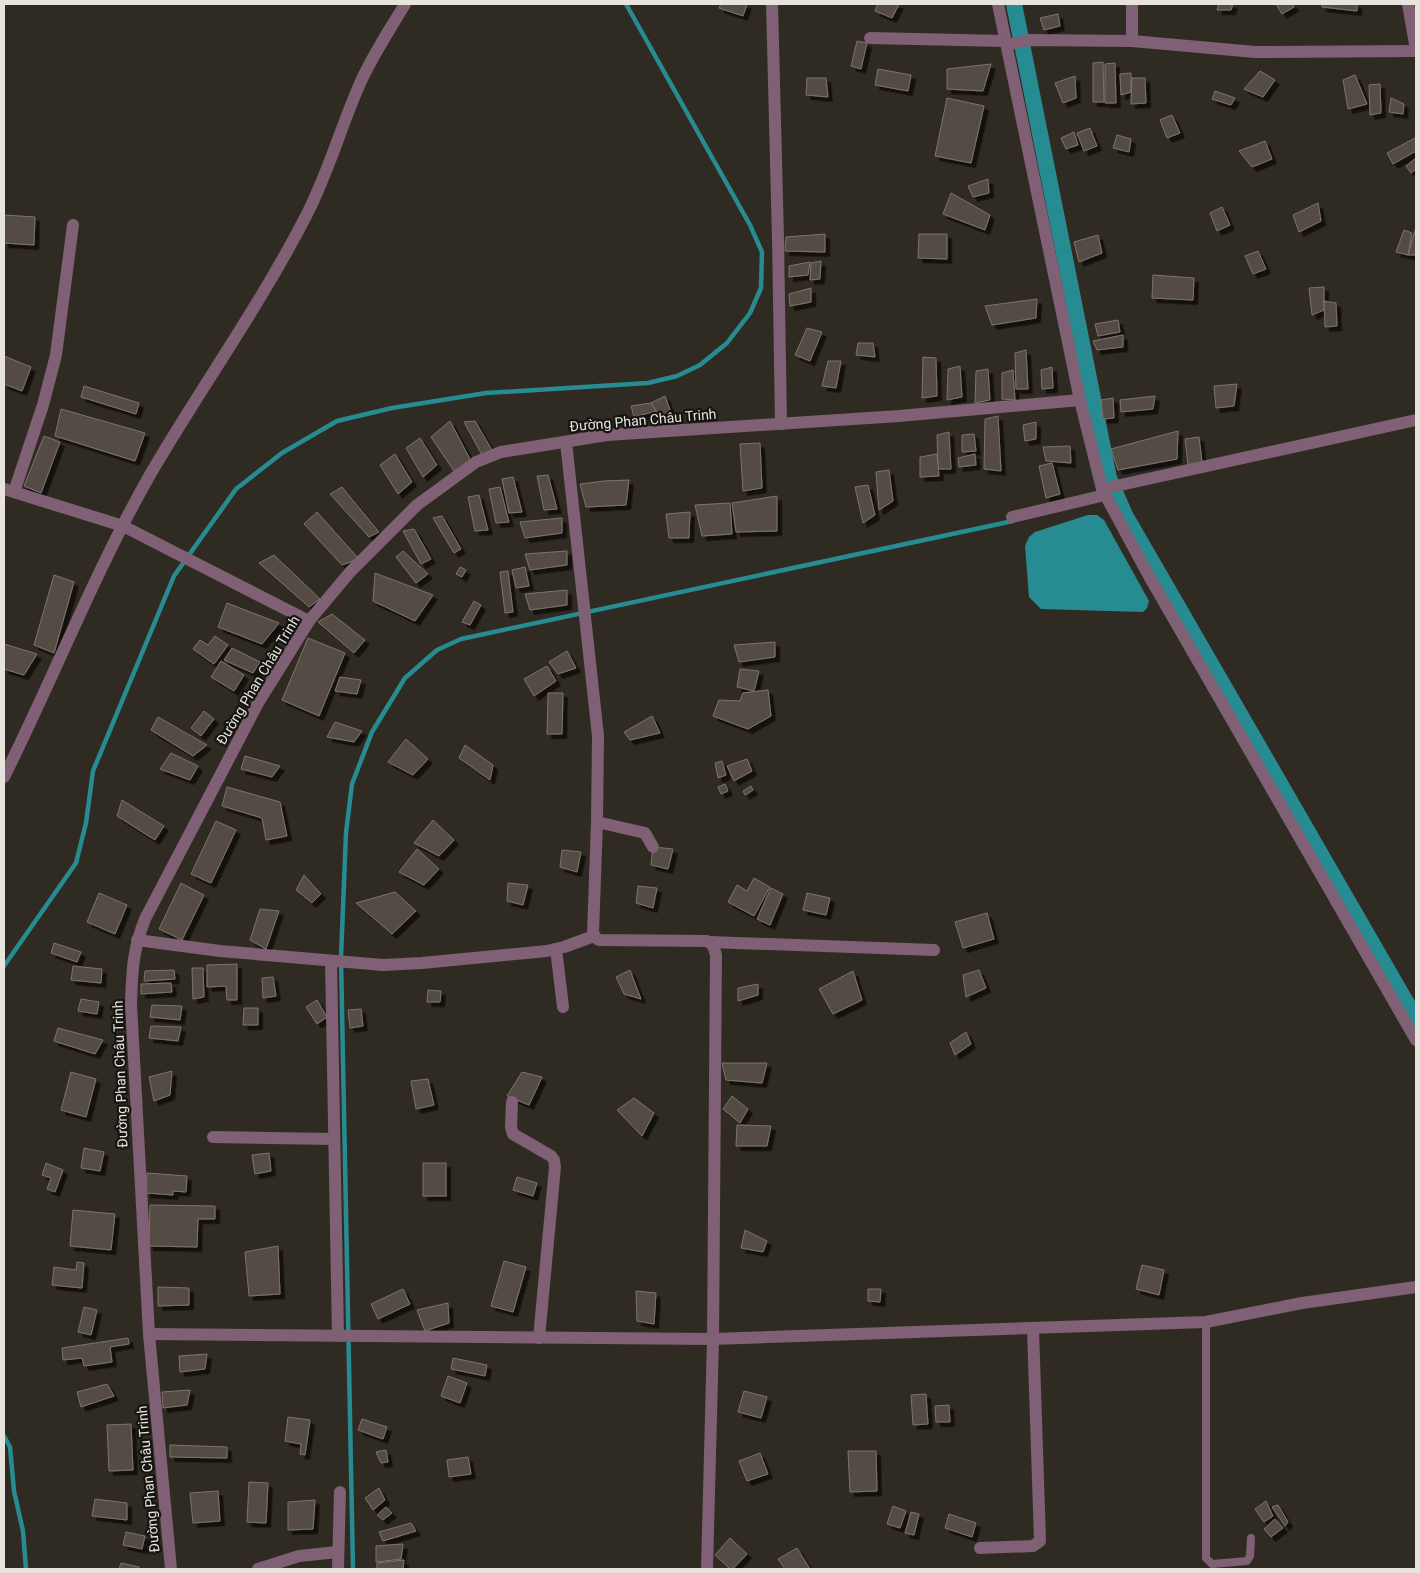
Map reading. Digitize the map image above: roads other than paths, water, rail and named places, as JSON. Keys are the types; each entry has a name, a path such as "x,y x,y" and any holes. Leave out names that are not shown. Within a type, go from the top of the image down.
{"street":[{"path":"4,777 123,526 152,473 246,319 307,213 330,165 358,87 405,4"},
{"path":"772,4 781,424"},
{"path":"998,4 1080,400 1103,492 1148,576 1416,1040"},
{"path":"1132,4 1132,41"},
{"path":"870,38 1006,43 1028,40 1132,41 1255,52 1416,51 1408,4"},
{"path":"73,225 56,355 43,405 9,490 123,526 310,622"},
{"name":"Đường Phan Châu Trinh","path":"171,1569 149,1334 131,1004 132,972 137,940 145,919 258,703 310,622 350,572 417,505 476,462 501,452 607,435 899,416 1080,400"},
{"path":"1012,518 1129,483 1416,420"},
{"path":"566,442 598,736 594,936"},
{"path":"597,822 645,833 653,847"},
{"path":"594,936 599,940 934,950"},
{"path":"137,940 220,951 382,965 532,953 556,949 594,936"},
{"path":"707,1569 712,1339 716,954 710,942"},
{"path":"556,949 563,1007"},
{"path":"333,961 334,1139 345,1336"},
{"path":"512,1102 511,1127 514,1134 551,1156 555,1167 539,1338"},
{"path":"213,1137 334,1139"},
{"path":"149,1334 712,1339 1206,1322 1302,1302 1416,1286"},
{"path":"980,1548 1032,1546 1040,1541 1032,1328"},
{"path":"338,1569 340,1492"},
{"path":"258,1569 294,1557 338,1552"}],"lane":[{"path":"1206,1322 1206,1558 1212,1564 1247,1561 1250,1556 1251,1538"}],"water":[{"path":"1088,515 1097,515 1104,520 1149,601 1147,608 1143,612 1041,609 1029,597 1025,546 1029,537 1035,532"}],"waterway":[{"path":"4,966 76,863 86,823 93,771 174,576 236,489 282,453 337,421 392,408 486,393 648,383 677,376 700,365 727,343 750,313 761,288 762,252 750,225 626,4"},
{"path":"1014,4 1109,478 1125,515 1416,1019"},
{"path":"353,1569 341,958 346,833 352,784 372,732 405,678 437,650 461,639 1013,521"},
{"path":"4,1436 10,1447 14,1491 23,1531 26,1569"}]}
